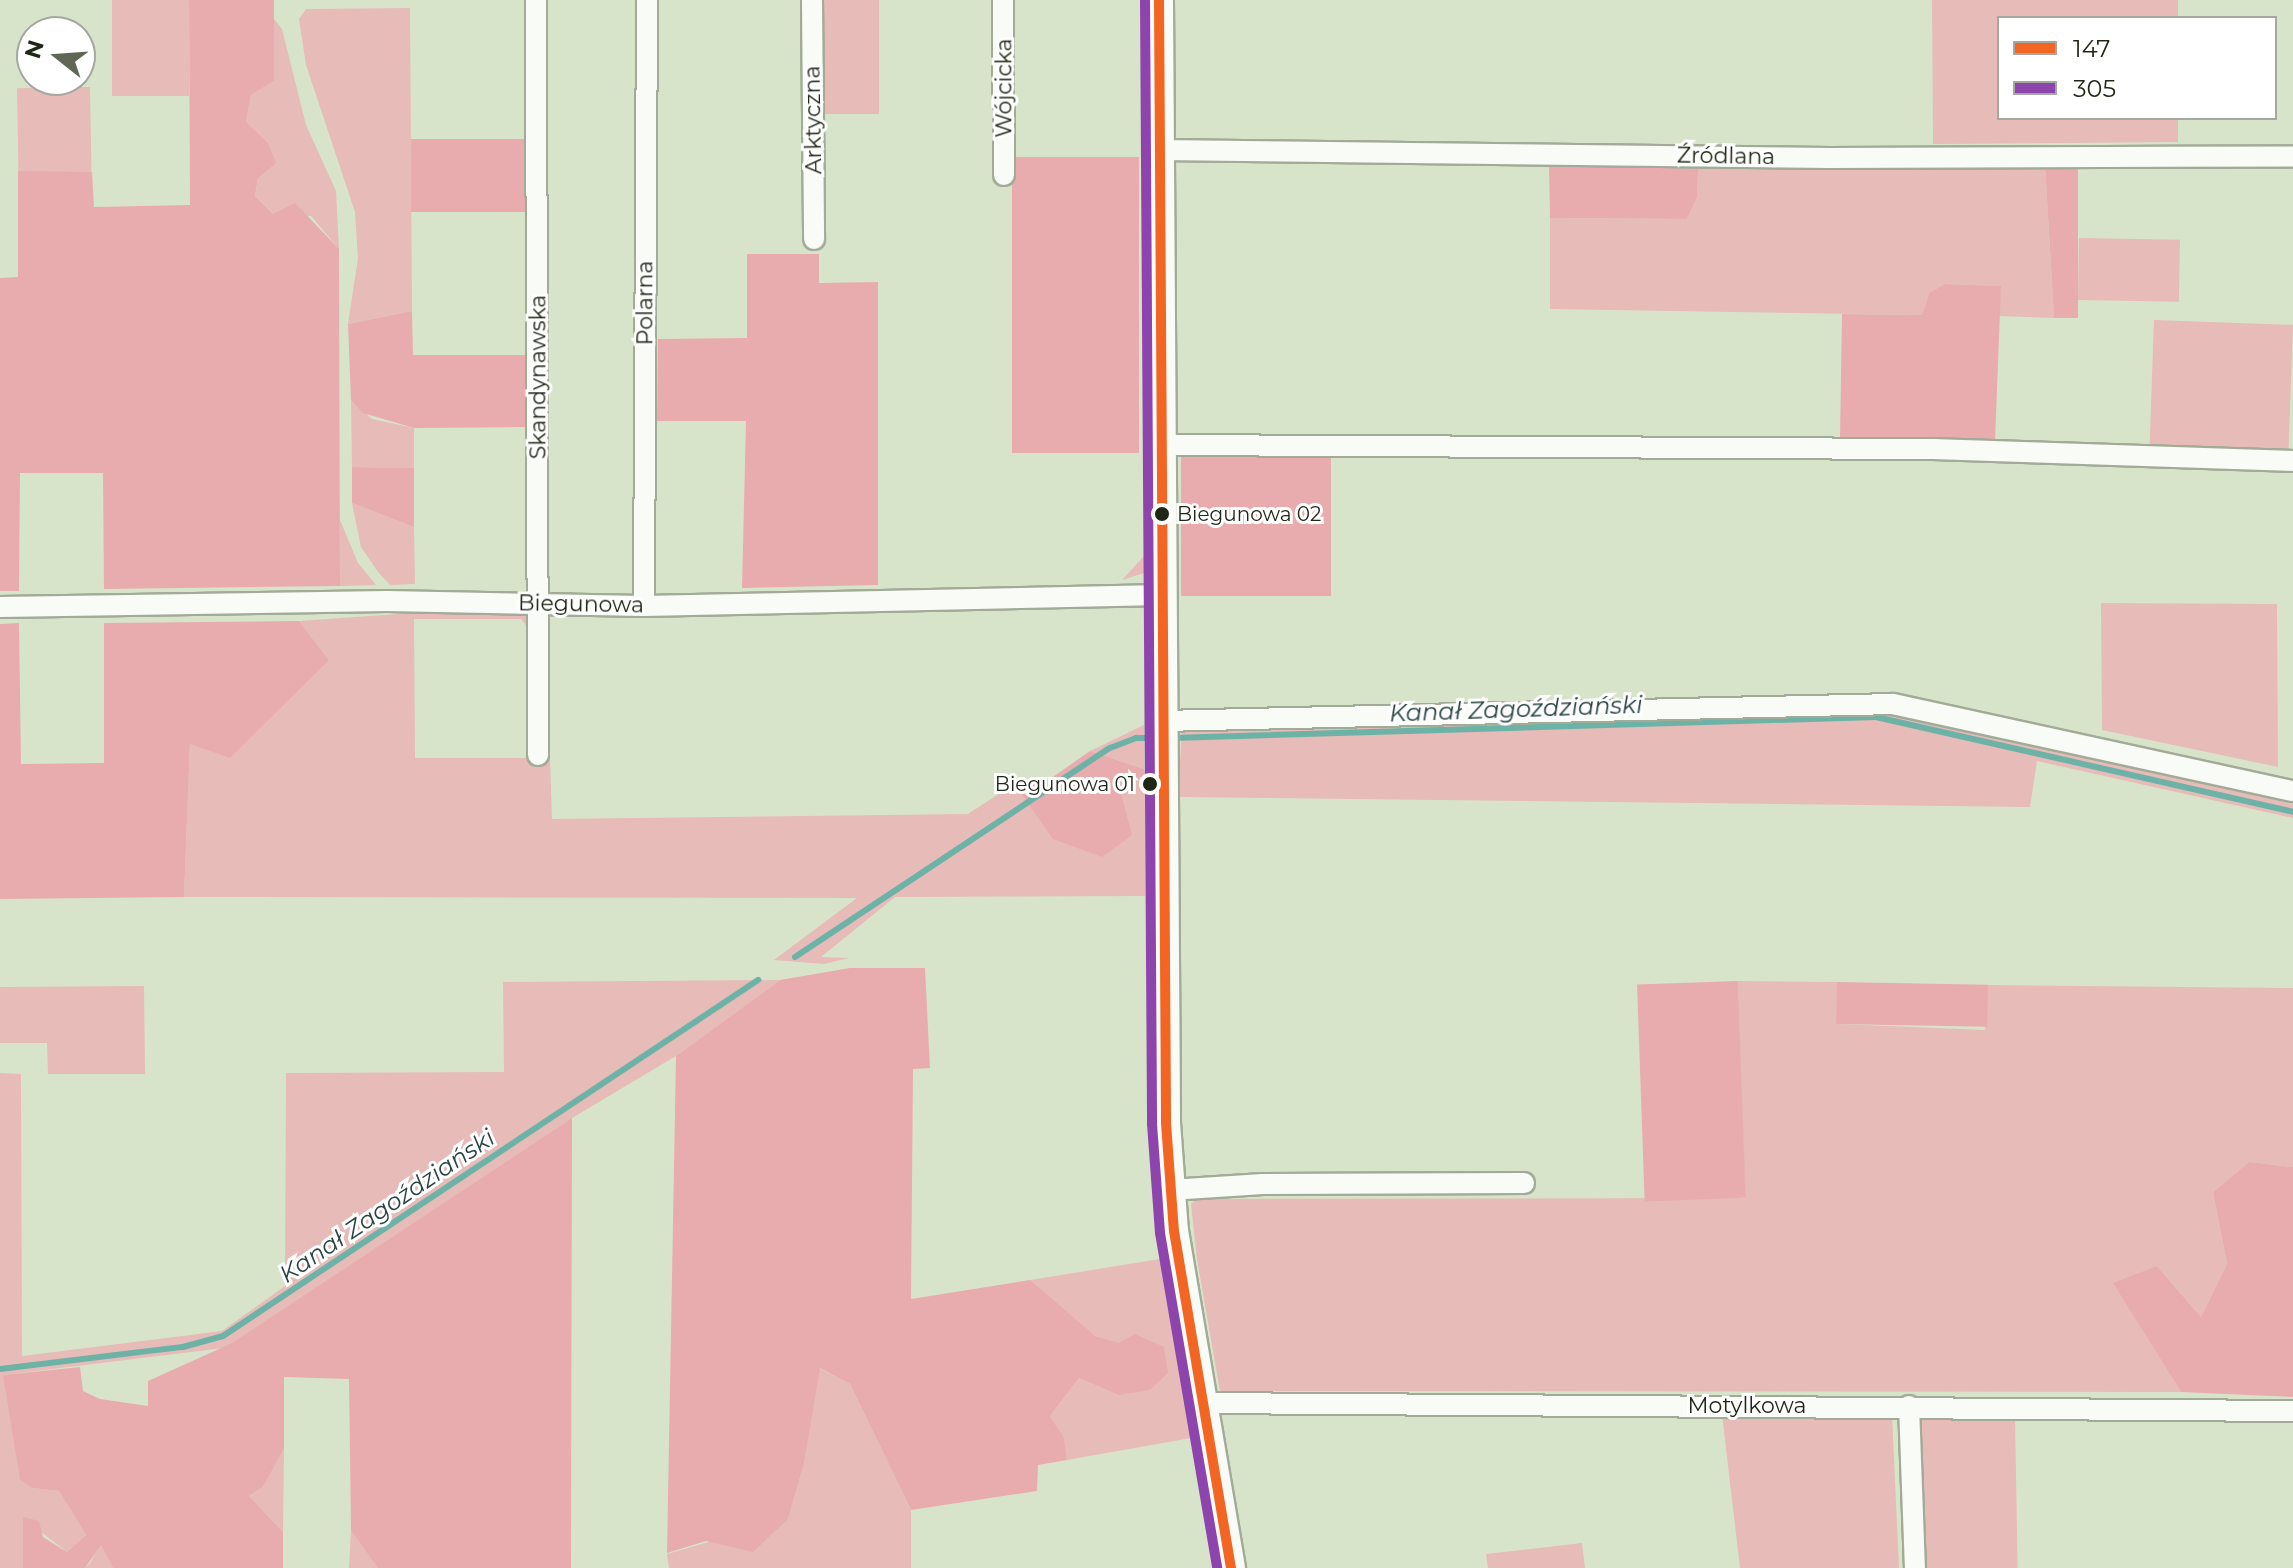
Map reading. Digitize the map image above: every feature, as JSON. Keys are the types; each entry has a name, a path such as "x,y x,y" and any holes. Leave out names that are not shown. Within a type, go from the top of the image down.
{"street":[{"name":"Skandynawska","path":"536,0 538,755"},
{"name":"Polarna","path":"644,606 647,0"},
{"name":"Arktyczna","path":"812,0 814,239"},
{"name":"Wójcicka","path":"1003,0 1004,175"},
{"path":"1159,0 1162,734 1170,1190 1231,1568"},
{"name":"Źródlana","path":"1160,150 1829,158 2293,156"},
{"path":"1161,445 1935,449 2293,461"},
{"name":"Biegunowa","path":"0,607 387,601 644,606 1162,595"},
{"path":"1162,734 1893,704 2293,791"},
{"path":"1170,1190 1263,1184 1524,1183"},
{"name":"Motylkowa","path":"1202,1403 2293,1411"},
{"path":"1909,1406 1915,1568"}],"shaded area":[{"path":"112,0 189,0 189,96 112,96"},
{"path":"189,0 274,0 274,81 251,95 246,122 268,143 276,163 258,178 255,196 273,214 295,203 339,249 340,586 104,589 103,473 20,473 19,591 0,591 0,278 18,277 18,171 92,172 94,207 190,205"},
{"path":"818,0 879,0 879,114 818,114"},
{"path":"1932,0 2178,0 2178,16 1997,16 1997,120 2178,120 2178,142 1933,144"},
{"path":"410,8 412,311 348,324 358,258 355,212 306,65 299,19 306,9"},
{"path":"274,19 282,29 306,125 336,191 339,249 311,216 273,214 255,196 258,178 246,122 251,95 274,81"},
{"path":"17,96 90,96 91,172 18,173"},
{"path":"411,139 529,139 529,212 411,212"},
{"path":"1012,157 1139,157 1139,453 1012,453"},
{"path":"2078,162 2078,318 2054,318 2045,164"},
{"path":"1549,163 1698,169 1697,198 1687,219 1550,218"},
{"path":"2045,164 2054,318 1999,316 2001,286 1944,284 1929,293 1922,315 1550,309 1550,218 1687,219 1697,198 1698,169"},
{"path":"2079,238 2180,240 2179,302 2078,300"},
{"path":"747,254 819,254 819,283 878,282 878,585 742,588 746,421 657,421 658,339 747,338"},
{"path":"1944,284 2001,286 1995,441 1840,437 1842,314 1922,315 1929,293"},
{"path":"412,311 413,355 529,355 532,427 414,428 363,413 351,400 348,324"},
{"path":"2154,320 2293,325 2288,454 2149,449"},
{"path":"351,400 372,419 414,428 414,468 352,467"},
{"path":"1181,455 1331,455 1331,596 1181,596"},
{"path":"352,467 414,468 414,527 352,503"},
{"path":"352,503 414,527 415,584 390,585 378,572 361,547"},
{"path":"340,520 358,563 376,585 340,586"},
{"path":"1145,555 1144,573 1122,580"},
{"path":"2101,603 2277,604 2278,767 2102,730"},
{"path":"469,609 529,612 531,632 521,619 414,619 415,758 550,758 552,819 968,814 1014,784 1054,839 1118,782 1145,776 1145,896 895,897 821,957 849,958 824,964 774,960 857,898 184,897 190,743 329,660 299,621"},
{"path":"299,621 329,660 230,758 190,744 184,897 0,899 0,624 19,623 21,764 104,763 104,623"},
{"path":"1887,712 2293,804 2293,818 2037,761 2030,807 1178,797 1182,729"},
{"path":"1144,725 1144,769 1090,751"},
{"path":"1090,751 1144,769 1145,776 1118,782 1132,835 1102,857 1053,839 1014,784 1050,779"},
{"path":"850,968 925,968 930,1068 913,1069 911,1299 1030,1280 1095,1336 1119,1343 1135,1334 1164,1347 1168,1373 1150,1390 1118,1395 1079,1378 1050,1416 1064,1437 1067,1460 1038,1465 1037,1491 911,1510 850,1384 820,1368 804,1464 788,1519 753,1552 706,1541 667,1553 676,1056 780,980"},
{"path":"780,980 676,1056 572,1118 224,1348 3,1375 32,1488 59,1491 86,1535 67,1552 23,1518 23,1568 0,1568 0,1073 21,1074 22,1356 222,1331 285,1286 286,1073 504,1072 503,982"},
{"path":"1738,981 1837,982 1838,1024 1985,1030 1988,985 2293,988 2293,1167 2249,1162 2213,1192 2227,1264 2201,1317 2157,1266 2114,1284 2181,1392 1220,1391 1197,1259 1191,1204 1196,1199 1745,1198"},
{"path":"1738,981 1746,1198 1645,1201 1637,985"},
{"path":"1837,982 1988,985 1987,1027 1836,1024"},
{"path":"144,986 145,1074 48,1074 47,1043 0,1043 0,987"},
{"path":"572,1118 571,1568 378,1568 351,1530 349,1379 284,1377 284,1449 263,1487 249,1496 283,1532 283,1568 113,1568 101,1545 85,1568 23,1568 23,1517 39,1521 43,1537 67,1552 86,1535 59,1491 32,1488 20,1479 3,1375 80,1367 83,1391 100,1399 148,1406 148,1381 230,1344"},
{"path":"2249,1162 2293,1167 2293,1397 2181,1392 2113,1283 2157,1266 2201,1317 2227,1264 2213,1192"},
{"path":"1160,1259 1191,1438 1067,1460 1064,1437 1050,1416 1079,1378 1118,1395 1119,1344 1095,1336 1067,1317 1030,1280"},
{"path":"819,1368 850,1384 911,1510 911,1568 669,1568 667,1554 788,1519 804,1464"},
{"path":"1722,1414 1892,1415 1899,1568 1740,1568"},
{"path":"2015,1416 2018,1568 1920,1568 1917,1418"},
{"path":"284,1449 283,1532 249,1496 263,1487"},
{"path":"351,1530 391,1533 411,1568 349,1568"},
{"path":"1582,1543 1585,1568 1488,1568 1486,1554"},
{"path":"101,1544 113,1568 85,1568 90,1563"}],"waterway":[{"name":"Kanał Zagoździański","path":"1172,738 1876,717 2293,812"},
{"name":"Kanał Zagoździański","path":"795,957 1110,748 1136,738 1156,738"},
{"name":"Kanał Zagoździański","path":"0,1369 183,1347 223,1336 758,980"}],"transit line":[{"name":"305","path":"1145,0 1152,1124 1160,1233 1217,1568"},
{"name":"147","path":"1159,0 1166,1123 1174,1231 1231,1568"}],"place":[{"name":"Biegunowa 02","path":"1162,514"},
{"name":"Biegunowa 01","path":"1150,784"}]}
